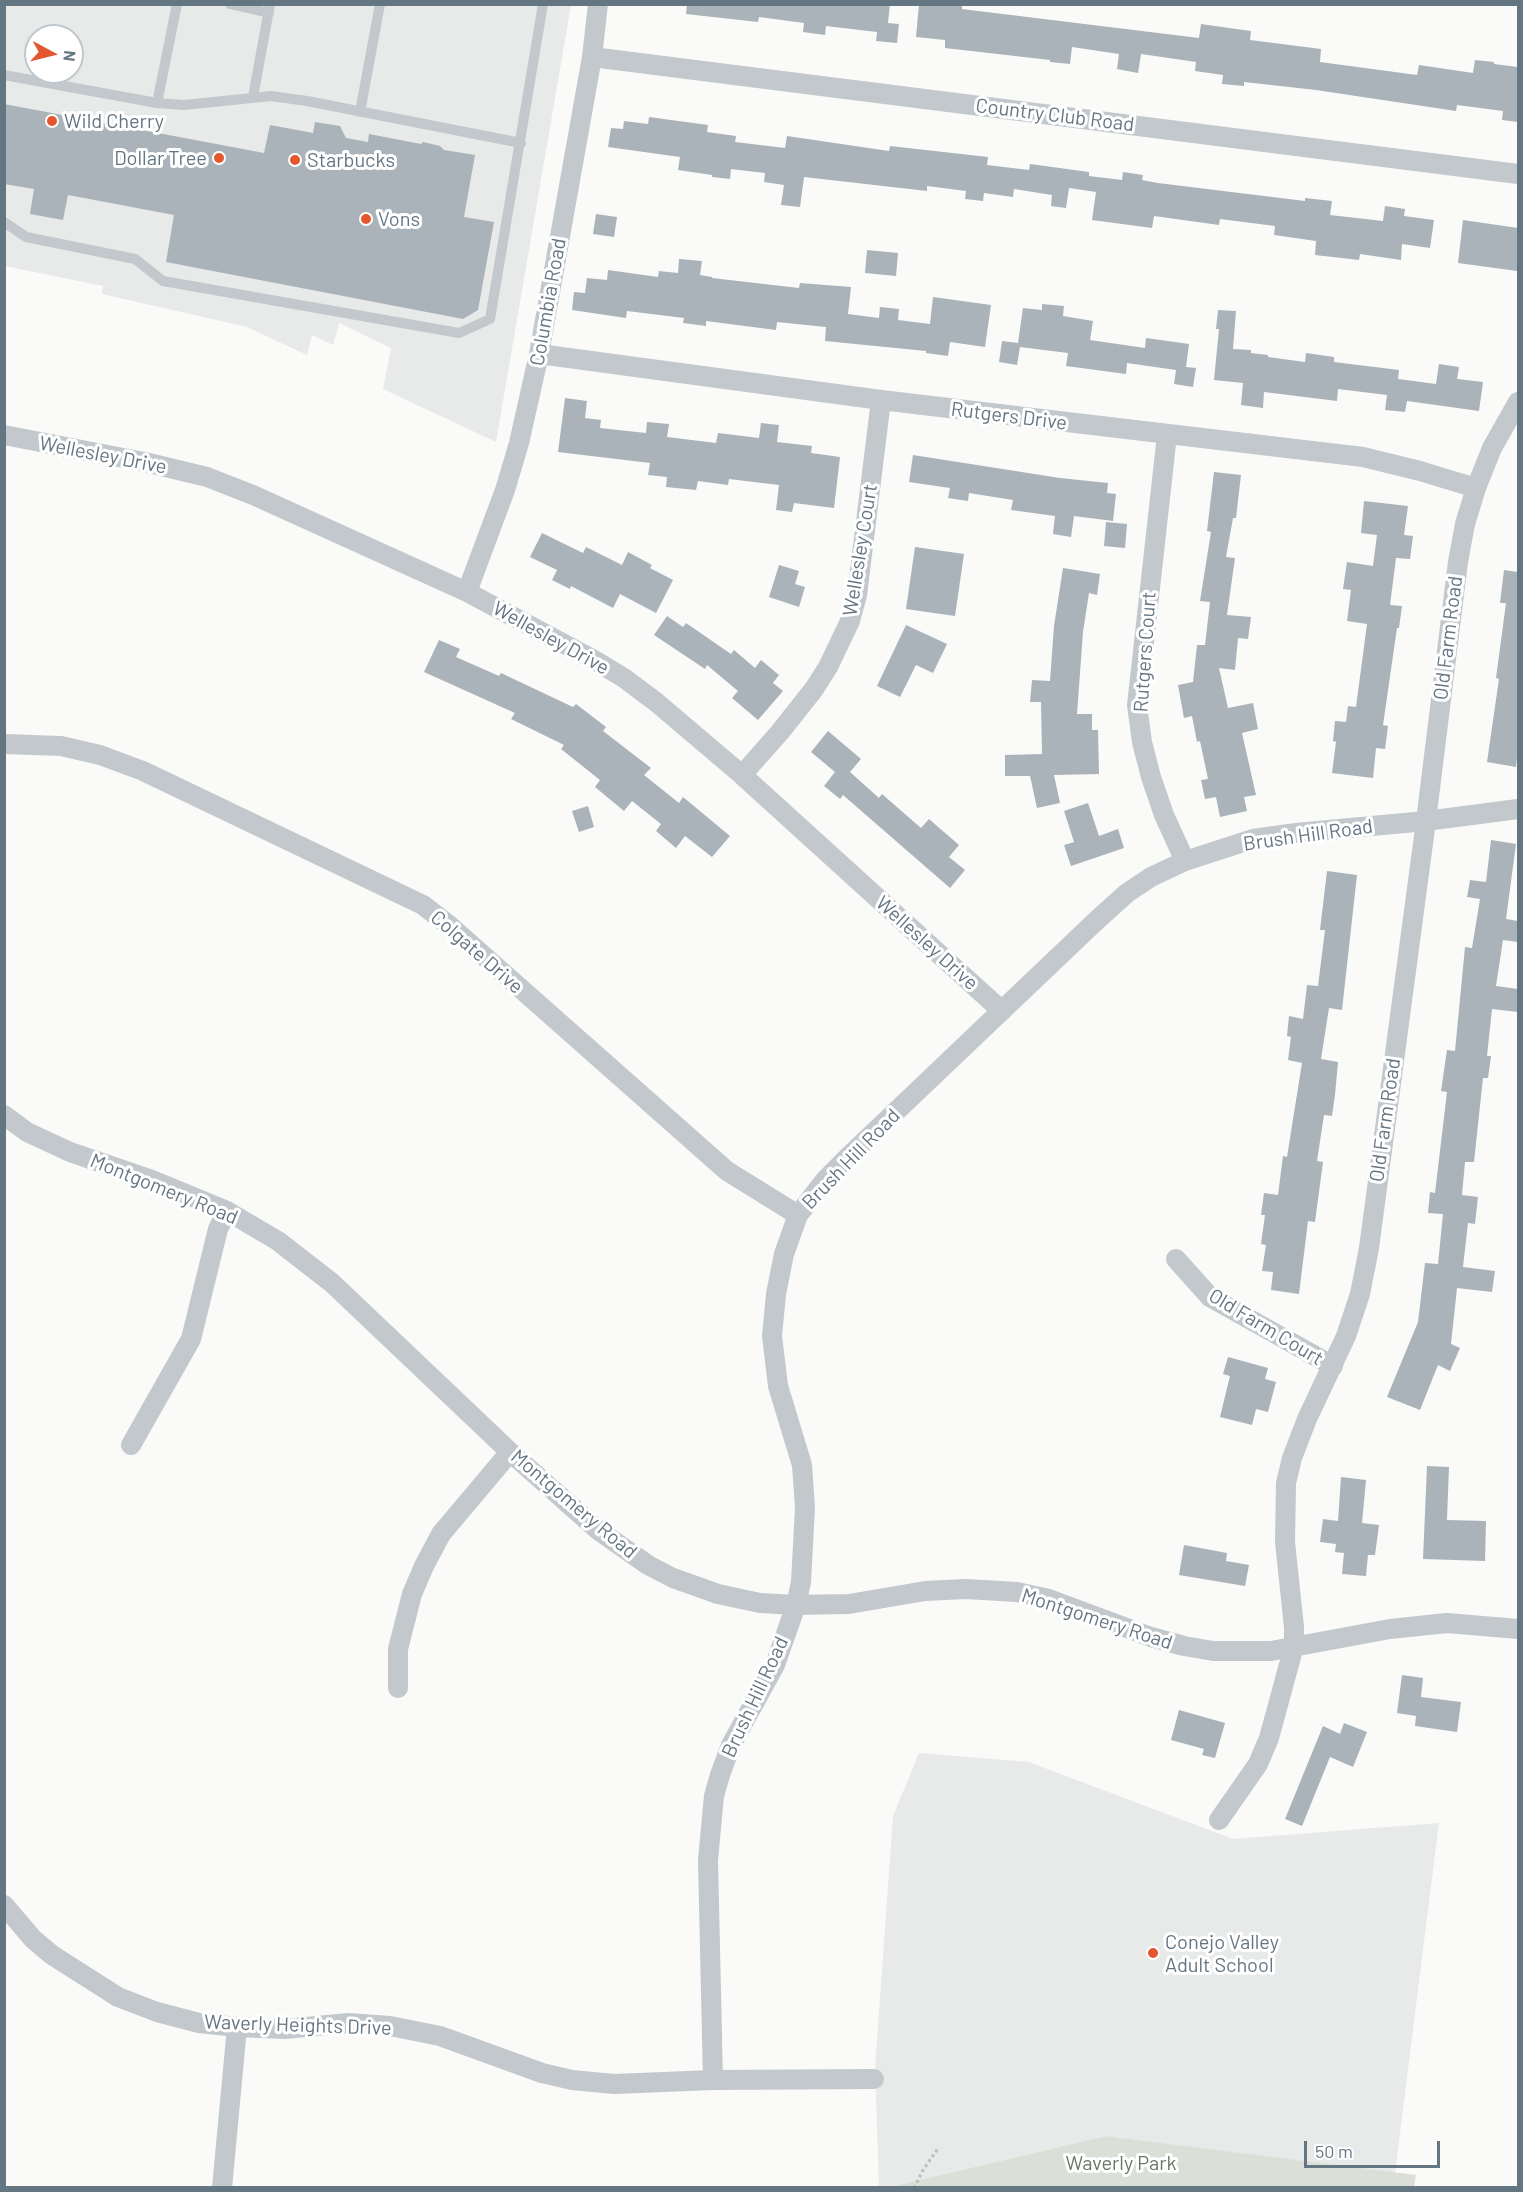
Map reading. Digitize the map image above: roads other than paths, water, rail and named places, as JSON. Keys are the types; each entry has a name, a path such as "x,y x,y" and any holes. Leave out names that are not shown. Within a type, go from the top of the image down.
{"street":[{"name":"Columbia Road","path":"467,592 505,490 519,443 539,354 592,57 598,4"},
{"name":"Country Club Road","path":"592,57 1518,174"},
{"name":"Rutgers Drive","path":"539,354 881,400 1363,458 1420,471 1476,488"},
{"name":"Wellesley Court","path":"742,775 814,689 828,667 850,621 857,595 881,400"},
{"name":"Old Farm Road","path":"1219,1820 1258,1764 1269,1738 1294,1646 1294,1627 1284,1542 1286,1483 1292,1458 1307,1419 1334,1366 1354,1315 1369,1248 1458,562 1476,488 1492,448 1518,402"},
{"name":"Wellesley Drive","path":"4,435 149,463 207,477 253,495 467,592 624,678 742,775 1002,1011"},
{"name":"Rutgers Court","path":"1167,435 1137,705 1142,742 1151,777 1164,815 1185,861"},
{"name":"Colgate Drive","path":"4,744 61,746 100,755 143,771 423,906 450,926 727,1171 798,1215"},
{"name":"Brush Hill Road","path":"712,2080 708,1860 714,1796 731,1745 775,1665 796,1605 801,1582 805,1508 802,1465 778,1386 772,1336 776,1294 784,1254 798,1215 826,1179 847,1158 1127,893 1151,877 1185,861 1253,839 1518,809"},
{"name":"Montgomery Road","path":"4,1115 27,1132 70,1152 152,1180 227,1211 278,1241 332,1283 510,1452 598,1530 648,1565 673,1578 718,1594 760,1603 796,1605 849,1604 925,1591 966,1589 1017,1592 1049,1599 1151,1637 1184,1646 1213,1650 1271,1651 1390,1629 1447,1623 1518,1629"},
{"path":"131,1445 191,1339 218,1229 227,1211"},
{"name":"Old Farm Court","path":"1176,1259 1210,1297 1334,1366"},
{"path":"398,1688 398,1649 412,1594 424,1566 441,1534 510,1452"},
{"name":"Waverly Heights Drive","path":"4,1905 33,1939 52,1955 118,1997 156,2012 199,2023 284,2028 349,2023 390,2026 440,2036 542,2073 572,2080 614,2084 712,2080 874,2079"},
{"path":"222,2187 237,2027"}],"lane":[{"path":"157,103 177,4"},
{"path":"230,4 269,9 253,97"},
{"path":"360,112 380,4"},
{"path":"4,222 26,237 135,259 163,281 459,333 490,319 543,4"},
{"path":"4,75 157,103 184,105 271,96 521,143"}],"place":[{"name":"Wild Cherry","path":"52,121"},
{"name":"Dollar Tree","path":"219,158"},
{"name":"Starbucks","path":"295,160"},
{"name":"Vons","path":"366,219"},
{"name":"Conejo Valley Adult School","path":"1153,1953"}],"park label":[{"name":"Waverly Park","path":"1121,2163"}]}
